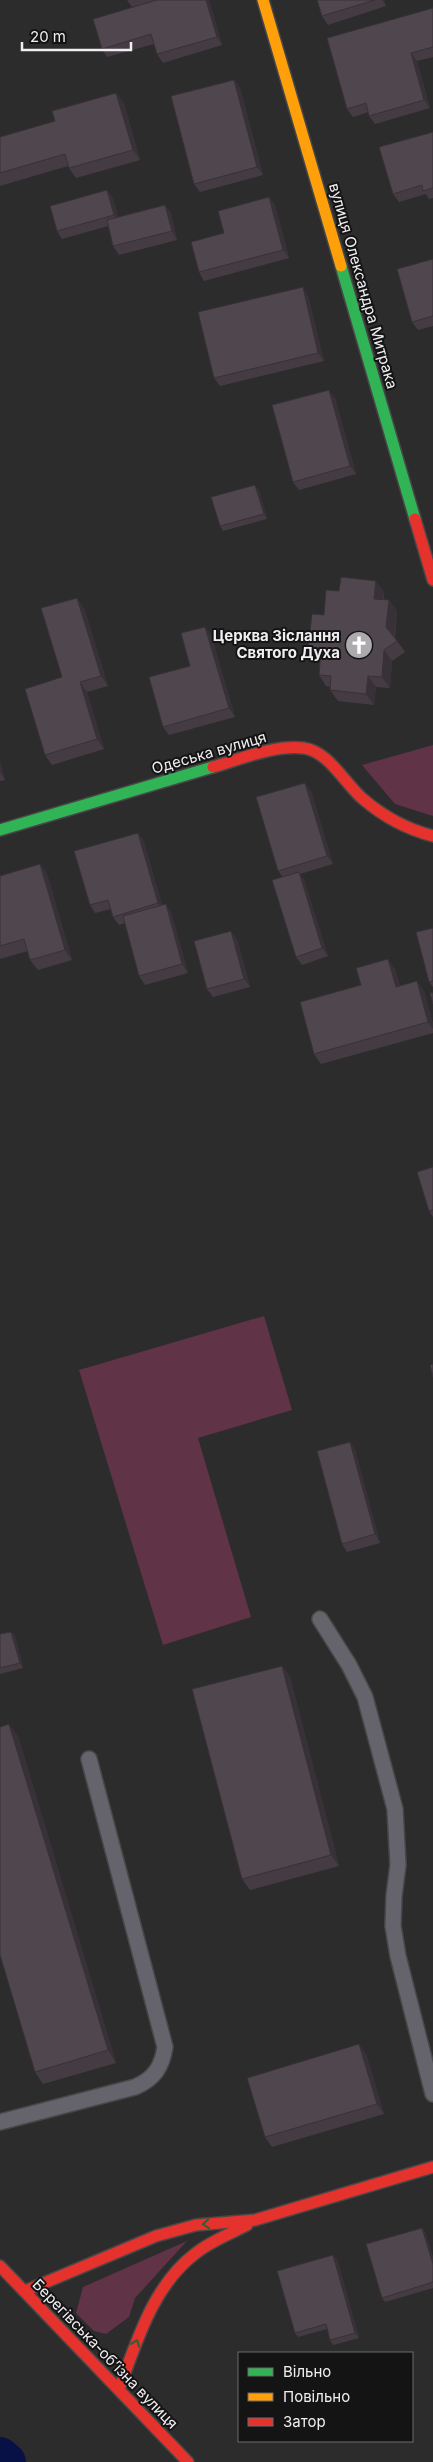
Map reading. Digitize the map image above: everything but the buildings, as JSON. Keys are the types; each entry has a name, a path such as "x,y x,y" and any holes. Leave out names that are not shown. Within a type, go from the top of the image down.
{"main road":[{"name":"вулиця Олександра Митрака","path":"263,0 433,580"},
{"name":"Одеська вулиця","path":"0,830 276,748 299,747 314,751 329,762 366,802 391,820 433,836"},
{"path":"25,2292 92,2261 156,2236 196,2225 255,2220 433,2167"},
{"path":"119,2389 141,2328 165,2285 196,2253 255,2220"},
{"name":"Берегівська-обʼїзна вулиця","path":"0,2266 188,2462"}],"lane":[{"path":"320,1619 349,1665 365,1697 395,1809 398,1865 393,1926 398,1956 433,2094"},
{"path":"0,2122 135,2087 149,2081 162,2063 165,2047 89,1759"}],"shaded area":[{"path":"433,745 433,816 395,804 362,765"},
{"path":"264,1316 292,1410 198,1438 251,1617 163,1645 79,1370"},
{"path":"187,2241 135,2298 129,2317 106,2334 94,2331 76,2313 83,2287"}],"waterway":[{"path":"0,2456 7,2462"}],"traffic: fast":[{"path":"341,266 415,519"},
{"path":"0,830 213,767"}],"traffic: slow":[{"path":"263,0 341,266"}],"traffic: jam":[{"path":"415,519 433,580"},
{"path":"213,767 257,753 280,749 303,748 312,750 328,761 363,799 379,811 396,822 433,836"},
{"path":"25,2291 156,2236 196,2225 255,2220 433,2167"},
{"path":"119,2389 148,2315 168,2281 196,2253 214,2241 247,2225"},
{"path":"0,2266 188,2462"}],"place":[{"name":"Церква Зіслання Святого Духа","path":"359,645"}]}
